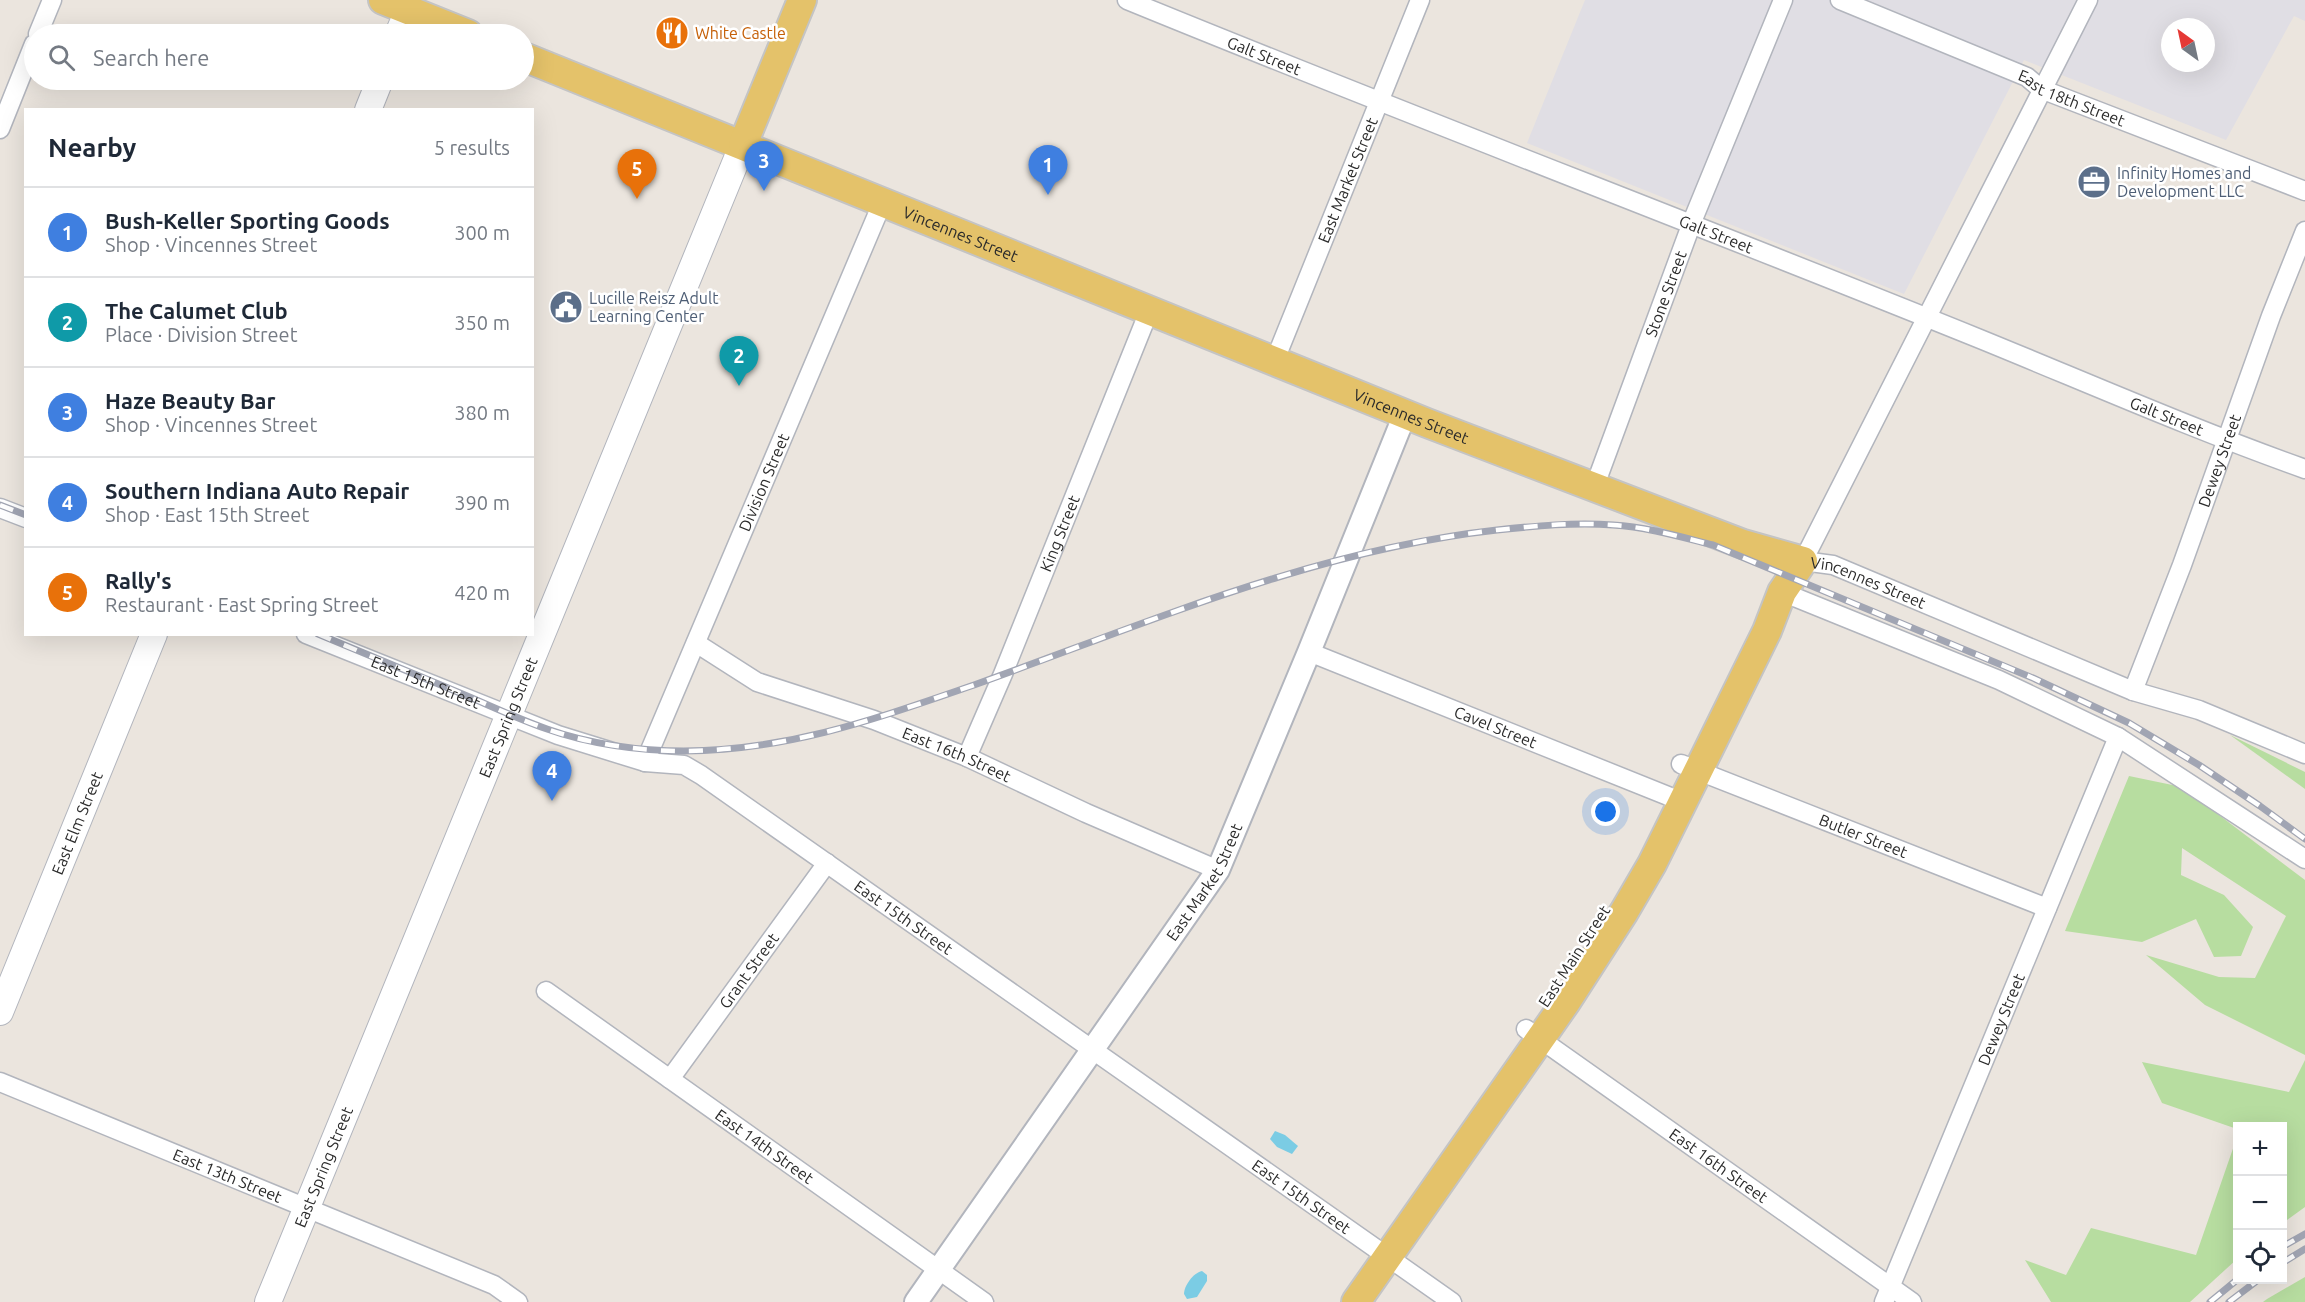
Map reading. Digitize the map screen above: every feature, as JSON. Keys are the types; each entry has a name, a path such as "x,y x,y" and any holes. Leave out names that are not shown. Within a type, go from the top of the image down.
{"main road":[{"name":"East Spring Street","path":"268,1302 802,0"},
{"path":"400,11 438,24"},
{"name":"Vincennes Street","path":"534,61 1405,414 1743,544 1803,561"},
{"path":"369,108 376,90"},
{"name":"East Main Street","path":"1356,1302 1381,1252 1533,1034 1624,912 1652,864 1674,798 1767,631 1782,592 1803,561"},
{"name":"East Elm Street","path":"0,1012 153,636"},
{"name":"East Main Street","path":"1334,1302 1381,1252"}],"street":[{"path":"42,24 52,0"},
{"name":"Galt Street","path":"1127,0 1379,103 1926,318 2226,441 2305,469"},
{"name":"East Market Street","path":"1275,360 1420,0"},
{"name":"Stone Street","path":"1594,488 1691,225 1783,0"},
{"name":"East 18th Street","path":"1840,0 2027,77 2042,89 2305,191"},
{"path":"1803,561 2088,0"},
{"path":"0,129 24,69"},
{"name":"Division Street","path":"645,762 883,201"},
{"name":"Dewey Street","path":"2133,691 2182,564 2271,316 2305,231"},
{"name":"King Street","path":"967,757 1149,311"},
{"name":"East Market Street","path":"915,1302 1218,870 1405,414"},
{"path":"0,508 24,517"},
{"name":"Vincennes Street","path":"1803,561 1833,565 2133,691 2199,710 2305,754"},
{"path":"1782,592 1999,680 2118,737 2305,859"},
{"name":"East 15th Street","path":"311,636 558,735 645,762 684,765 1452,1302"},
{"name":"East 16th Street","path":"696,643 757,682 874,720 967,757 1086,813 1218,870"},
{"name":"Cavel Street","path":"1309,651 1674,798"},
{"name":"Dewey Street","path":"1887,1294 2118,737"},
{"name":"Butler Street","path":"1690,768 2047,908"},
{"name":"Grant Street","path":"670,1079 826,863"},
{"name":"East 14th Street","path":"546,991 984,1302"},
{"name":"East 16th Street","path":"1533,1034 1887,1294 1912,1302"},
{"name":"East 13th Street","path":"0,1082 494,1285 518,1302"}],"shaded area":[{"path":"1585,0 2305,0 2305,21 2294,16 2226,140 2024,60 1904,294 1527,143"}],"green space":[{"path":"2230,735 2305,772 2305,789"},
{"path":"2129,776 2182,787 2305,880 2305,1055 2205,1005 2146,955 2219,977 2255,978 2286,916 2182,848 2181,875 2224,895 2253,927 2241,956 2214,957 2196,919 2142,942 2065,931"},
{"path":"2305,1060 2305,1207 2287,1220 2287,1122 2233,1122 2233,1128 2162,1103 2142,1062 2289,1092"},
{"path":"2233,1149 2233,1263 2190,1302 2051,1302 2025,1260 2066,1275 2091,1228 2196,1255"},
{"path":"2305,1277 2305,1302 2263,1302 2267,1299"}],"water":[{"path":"1275,1131 1285,1135 1298,1146 1292,1154 1277,1147 1270,1139"},
{"path":"1202,1271 1207,1275 1207,1281 1197,1297 1187,1299 1184,1291 1187,1284 1195,1274"}],"railway":[{"path":"0,505 24,514"},
{"path":"323,636 525,721 563,734 597,743 650,750 723,749 797,739 867,721 974,685 1231,592 1362,554 1429,540 1497,530 1570,524 1626,526 1713,545 2033,678 2129,723 2199,765 2305,839"},
{"path":"2287,1244 2305,1234"},
{"path":"2287,1260 2305,1249"},
{"path":"2210,1302 2233,1283"},
{"path":"2229,1302 2253,1284"}],"place":[{"name":"White Castle","path":"672,33"},
{"name":"Infinity Homes and Development LLC","path":"2094,182"},
{"name":"Haze Beauty Bar","path":"764,191"},
{"name":"Bush-Keller Sporting Goods","path":"1048,195"},
{"name":"Rally's","path":"637,199"},
{"name":"Lucille Reisz Adult Learning Center","path":"566,307"},
{"name":"The Calumet Club","path":"739,386"},
{"name":"Southern Indiana Auto Repair","path":"552,801"}]}
